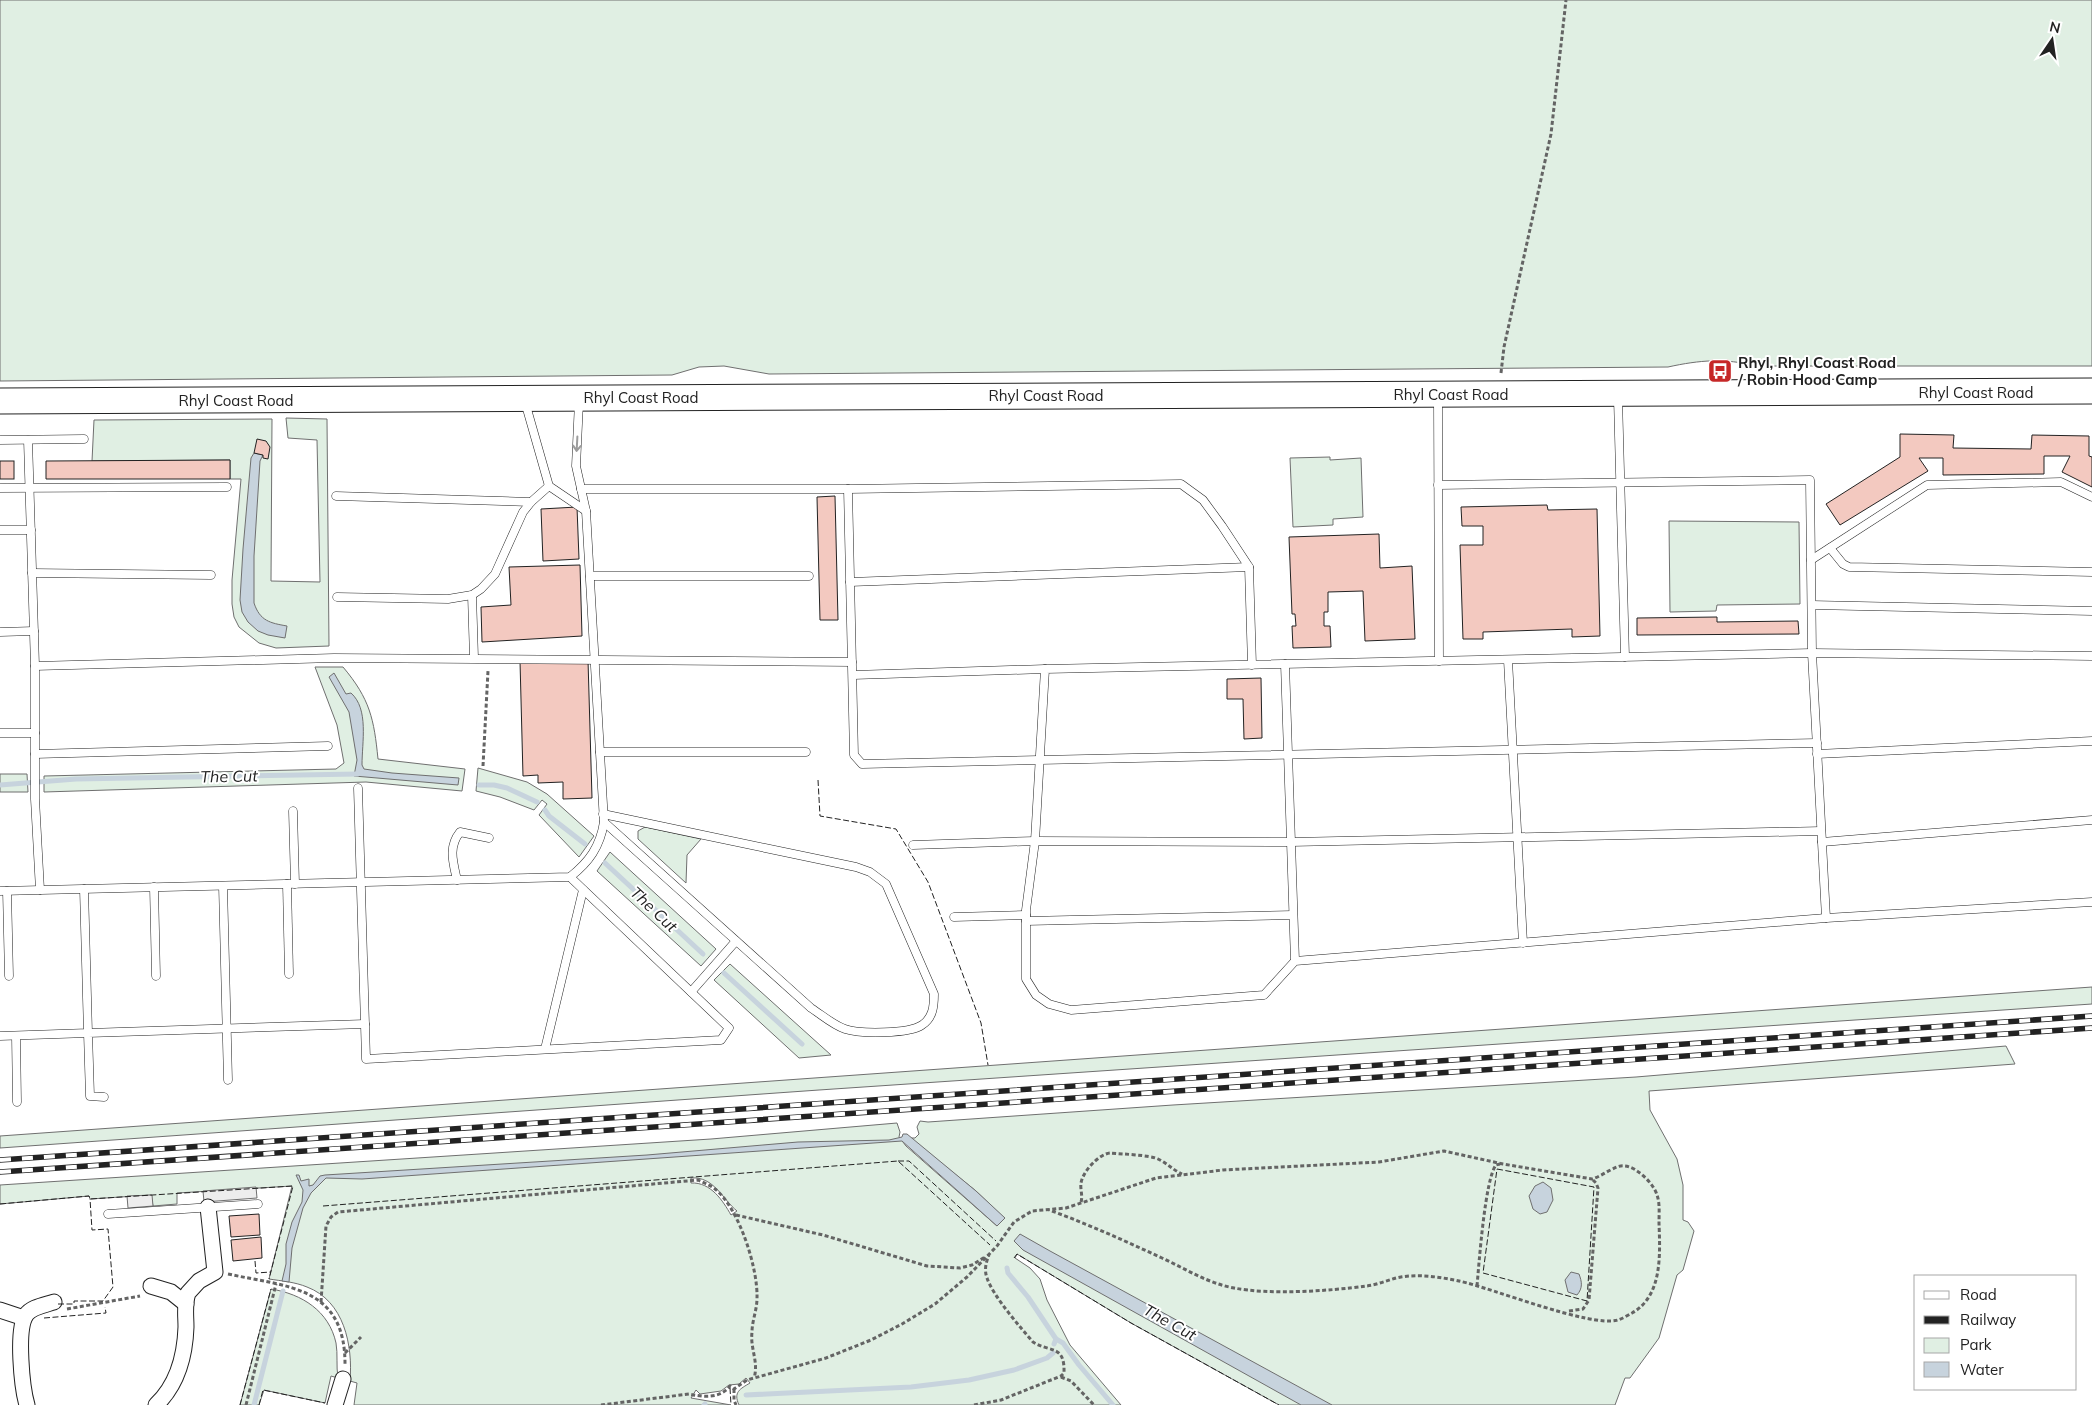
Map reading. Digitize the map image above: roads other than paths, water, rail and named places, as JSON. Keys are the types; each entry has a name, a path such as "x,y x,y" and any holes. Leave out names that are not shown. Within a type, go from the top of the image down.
{"main road":[{"name":"Rhyl Coast Road","path":"0,401 2092,391"}],"street":[{"path":"156,1405 166,1395 179,1370 186,1329 186,1304 190,1289 215,1272 208,1207"},
{"path":"151,1286 171,1292 186,1304"},
{"path":"27,1405 21,1365 24,1318 31,1310 54,1302"},
{"path":"0,1310 24,1318"},
{"path":"335,1405 343,1379"}],"lane":[{"path":"1618,393 1625,657"},
{"path":"1438,394 1439,661"},
{"path":"524,398 549,486 586,511"},
{"path":"9,976 3,891 570,878 584,866 601,841 604,818 586,511 576,466 579,398"},
{"path":"0,440 84,440"},
{"path":"28,440 35,666 35,799 40,890"},
{"path":"1438,485 1810,480 1812,653 1826,918"},
{"path":"1811,560 1926,485 2061,482 2092,497"},
{"path":"581,489 848,489 1182,484 1203,500 1249,567 1252,665"},
{"path":"0,488 226,486"},
{"path":"337,597 448,600 472,595 481,589 495,574 519,520 531,502 549,486"},
{"path":"848,489 854,755 862,764 1817,743"},
{"path":"336,496 531,502"},
{"path":"0,530 31,530"},
{"path":"1830,548 1843,564 1849,568 2092,572"},
{"path":"850,582 1249,567"},
{"path":"32,573 211,575"},
{"path":"590,576 809,576"},
{"path":"472,595 474,658"},
{"path":"1812,605 2092,611"},
{"path":"0,632 34,632"},
{"path":"852,674 1812,653 2092,656"},
{"path":"35,666 334,658 594,658 852,662"},
{"path":"1508,660 1523,943"},
{"path":"1285,664 1295,962"},
{"path":"1045,669 1035,841 1026,918 1026,979 1036,995 1050,1004 1071,1010 1264,995 1295,962 1826,918 2092,902"},
{"path":"0,733 35,733"},
{"path":"1817,754 2092,741"},
{"path":"35,754 328,746"},
{"path":"600,752 806,752"},
{"path":"358,788 366,1059 721,1040 729,1028 570,878"},
{"path":"289,974 292,811"},
{"path":"604,818 856,867 870,872 886,884 934,994 934,1007 929,1018 921,1026 894,1031 863,1033 843,1029 811,1008 604,818"},
{"path":"1822,842 2092,820"},
{"path":"913,845 1035,841 1291,842 1821,831"},
{"path":"457,880 451,854 455,839 460,832 489,838"},
{"path":"223,886 228,1080"},
{"path":"154,887 156,976"},
{"path":"84,889 90,1096 104,1097"},
{"path":"545,1049 583,890"},
{"path":"954,916 1026,918 1293,915"},
{"path":"691,992 736,941"},
{"path":"0,1036 365,1024"},
{"path":"16,1036 17,1102"},
{"path":"108,1214 258,1204"}],"water":[{"path":"254,453 263,455 260,461 254,556 254,603 259,614 266,620 287,626 285,638 258,631 248,622 242,612 240,600 243,549 251,458"},
{"path":"334,673 346,694 351,693 357,700 360,708 363,726 362,765 364,769 459,778 458,785 354,776 357,760 349,712 329,677"},
{"path":"903,1134 907,1134 976,1191 1005,1218 997,1226 902,1141 362,1179 326,1178 311,1193 303,1208 292,1248 289,1282 282,1281 286,1264 286,1244 292,1222 302,1202 303,1190 296,1175 299,1175 301,1181 309,1179 309,1186 313,1185 320,1176 325,1175 647,1155 798,1142 889,1140 902,1137"},
{"path":"1543,1182 1551,1188 1553,1200 1547,1212 1540,1214 1533,1209 1529,1196 1535,1186"},
{"path":"1020,1234 1332,1405 1301,1405 1023,1250 1014,1241"},
{"path":"1571,1272 1579,1274 1581,1280 1581,1287 1577,1295 1568,1292 1565,1280"}],"waterway":[{"name":"The Cut","path":"0,785 76,779 358,774"},
{"name":"The Cut","path":"479,785 494,785 507,788 537,802"},
{"name":"The Cut","path":"545,810 549,816 585,844"},
{"name":"The Cut","path":"605,863 703,954"},
{"name":"The Cut","path":"724,973 802,1044"},
{"path":"1007,1268 1008,1273 1028,1297 1056,1339 1054,1344"},
{"path":"254,1405 283,1291"},
{"path":"1056,1339 1063,1343 1113,1405"},
{"path":"746,1395 911,1387 969,1380 1014,1370 1047,1358 1053,1353"}],"railway":[{"path":"0,1160 2092,1016"},
{"path":"0,1172 2092,1028"}],"place":[{"name":"Rhyl, Rhyl Coast Road / Robin Hood Camp","path":"1720,371"}]}
